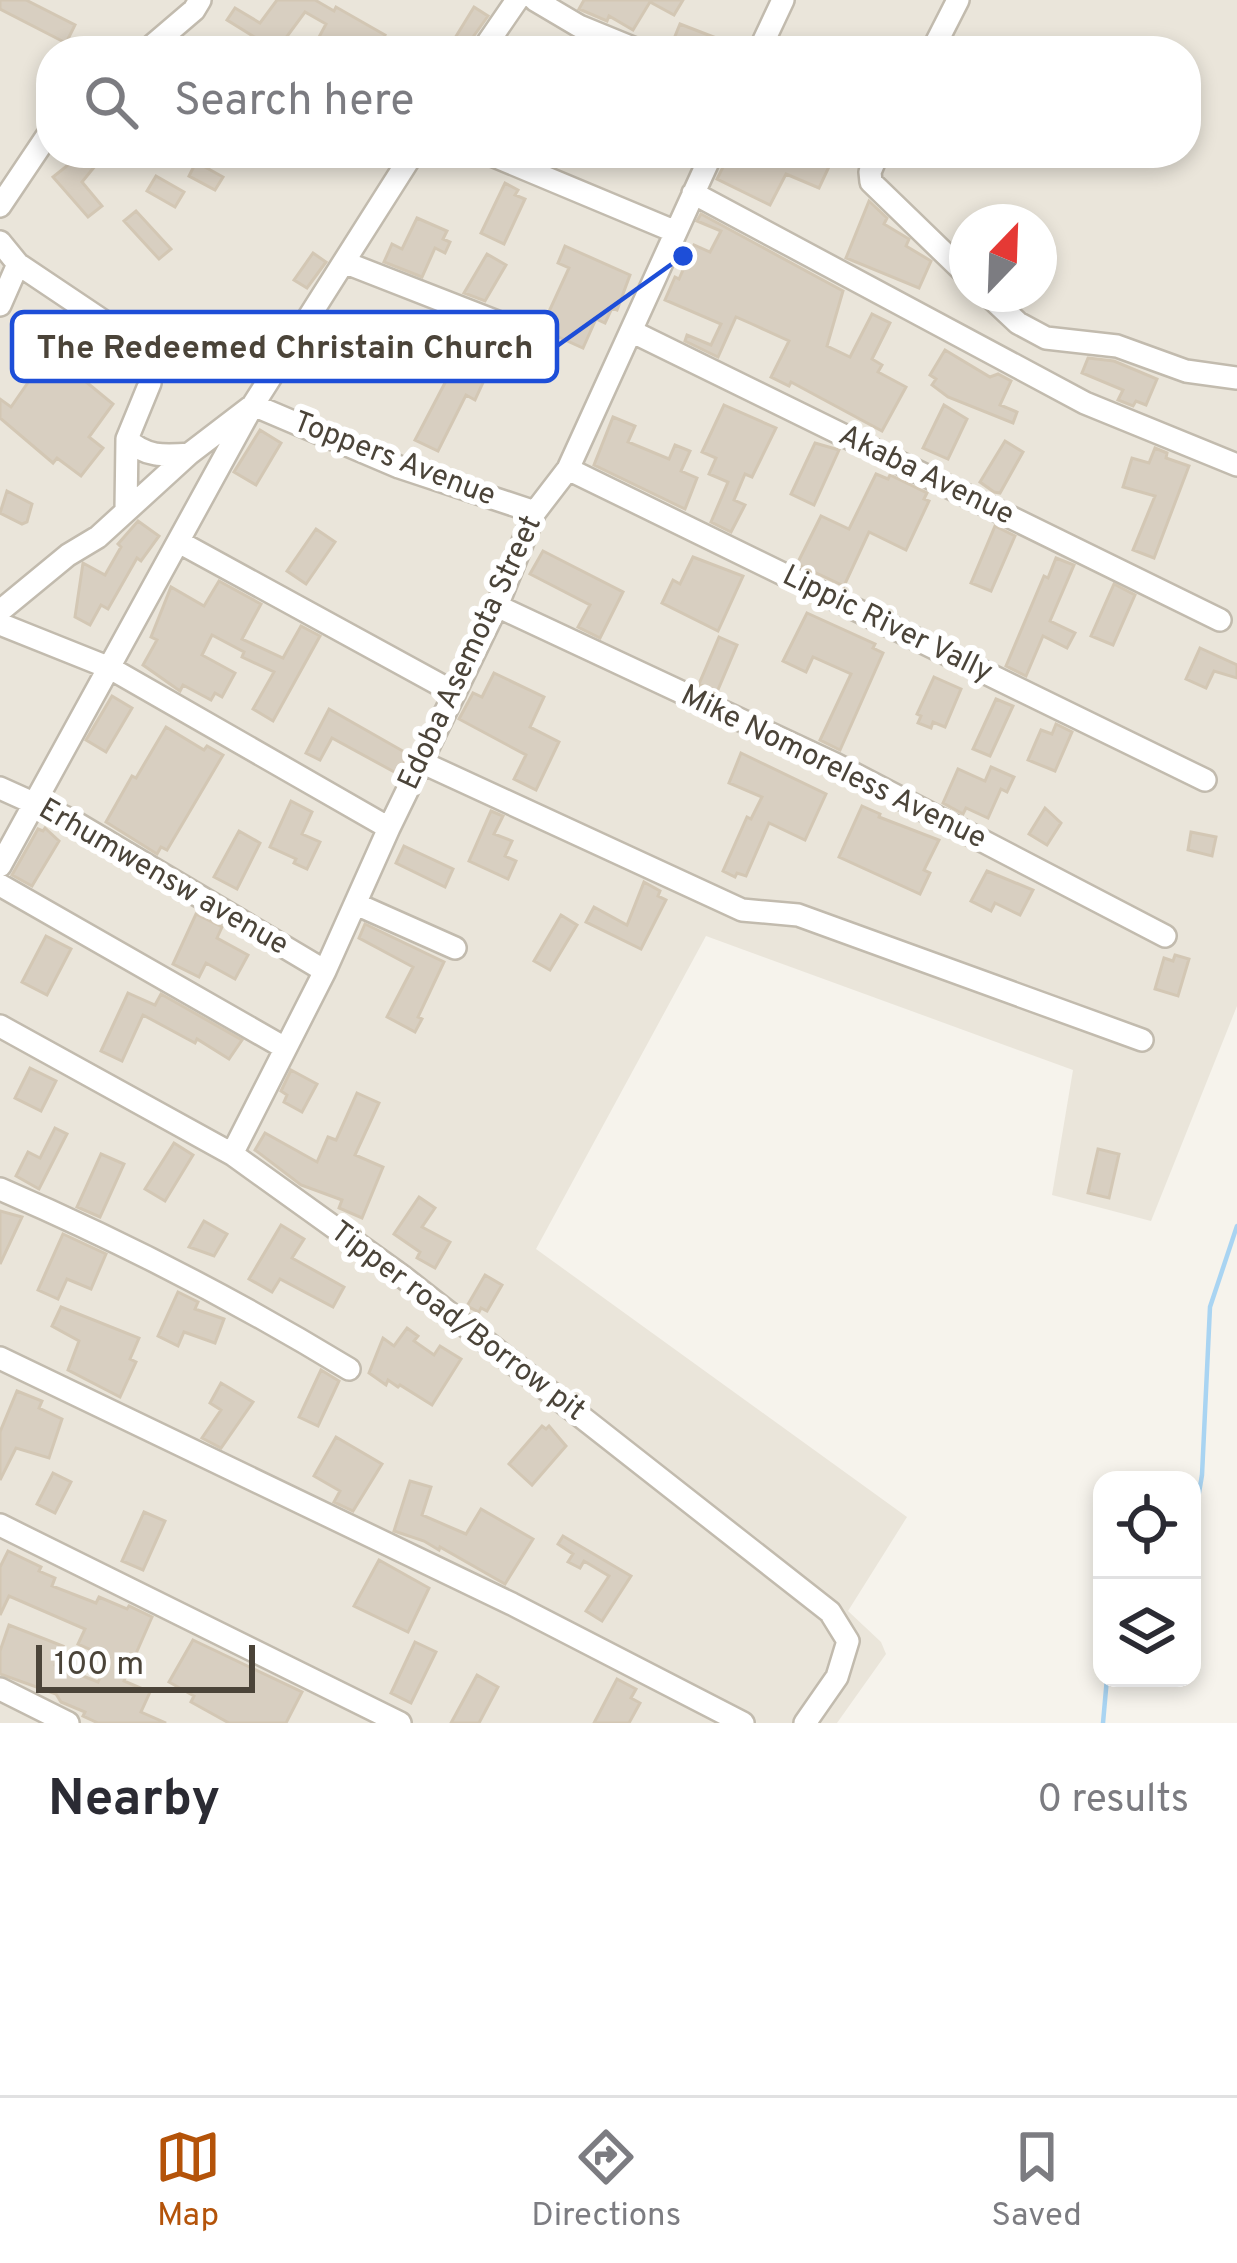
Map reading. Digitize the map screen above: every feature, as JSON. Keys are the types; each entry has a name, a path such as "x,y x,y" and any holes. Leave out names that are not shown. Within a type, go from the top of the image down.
{"street":[{"path":"164,36 200,0"},
{"path":"492,36 517,0"},
{"path":"535,0 603,36"},
{"path":"766,36 783,0"},
{"path":"940,36 958,0"},
{"path":"0,206 36,152"},
{"path":"0,866 253,405 404,168"},
{"path":"523,168 676,232"},
{"name":"Edoba Asemota Street","path":"232,1154 325,971 497,606 535,512 568,469 705,168"},
{"path":"872,168 871,182 949,258"},
{"path":"693,193 1085,403 1237,465"},
{"path":"0,242 18,264 103,321 134,350 150,383 127,439 126,512"},
{"path":"346,263 515,329"},
{"path":"0,305 18,264"},
{"path":"1006,312 1046,338 1117,346 1186,370 1237,378"},
{"name":"Akaba Avenue","path":"633,332 1220,620"},
{"path":"0,611 253,405"},
{"name":"Toppers Avenue","path":"253,405 399,467 535,512"},
{"path":"127,439 139,451 189,454"},
{"name":"Lippic River Vally","path":"568,469 1205,780"},
{"path":"179,542 455,693"},
{"name":"Mike Nomoreless Avenue","path":"497,606 836,764 1165,936"},
{"path":"0,624 110,668 389,828"},
{"path":"421,763 742,910 798,915 1142,1040"},
{"name":"Erhumwensw avenue","path":"0,788 122,850 325,971"},
{"path":"0,884 285,1048"},
{"path":"356,904 455,948"},
{"name":"Tipper road/Borrow pit","path":"0,1026 232,1154 401,1276 830,1612 848,1641 837,1677 805,1723"},
{"path":"0,1189 105,1234 237,1301 349,1369"},
{"path":"0,1358 512,1604 743,1723"},
{"path":"374,1709 0,1525 400,1723"},
{"path":"0,1692 57,1723"},
{"path":"0,1692 68,1723"}],"shaded area":[{"path":"0,0 1237,0 1237,1006 1151,1221 1052,1195 1073,1070 706,936 536,1249 907,1517 848,1611 881,1642 886,1654 837,1723 0,1723"}],"building":[{"path":"0,0 26,0 75,25 70,36 52,36 0,9"},
{"path":"277,0 315,0 385,35 320,36 326,24 305,12 287,36 253,36 227,20 235,8 260,23"},
{"path":"584,0 683,0 674,15 650,2 633,30 609,16 607,21 579,9"},
{"path":"474,7 488,16 474,36 456,36"},
{"path":"680,24 711,36 675,36"},
{"path":"64,168 93,168 82,182 102,206 88,217 53,177"},
{"path":"193,168 207,168 223,177 215,190 189,176"},
{"path":"722,168 828,168 819,188 786,174 770,205 717,179"},
{"path":"156,176 184,192 175,207 147,191"},
{"path":"505,183 525,199 504,244 481,233"},
{"path":"869,201 887,218 884,224 909,239 906,246 931,261 919,288 846,258"},
{"path":"136,211 171,249 159,259 124,221"},
{"path":"701,214 843,291 827,346 850,357 872,314 890,323 872,359 882,365 878,372 906,387 882,431 791,382 789,386 771,377 789,341 752,324 736,317 718,357 685,341 687,335 711,345 721,324 665,300 694,245 710,252 721,231 697,221"},
{"path":"417,218 447,231 443,239 450,242 445,253 435,248 422,277 384,262 392,244 402,249"},
{"path":"565,246 630,275 617,310 612,308 605,323 596,319 583,348 541,329 569,268 558,263"},
{"path":"313,253 326,262 307,288 294,280"},
{"path":"487,254 506,265 485,301 464,293"},
{"path":"443,323 498,350 475,400 466,395 438,451 415,440 447,379 420,363"},
{"path":"45,348 113,404 89,437 103,448 81,476 57,458 53,463 0,418 0,399 11,407 38,368 33,365"},
{"path":"945,350 990,377 998,374 1011,381 1000,405 1017,412 1013,423 948,397 932,385 936,379 930,375"},
{"path":"1088,358 1114,361 1157,379 1146,405 1118,400 1123,390 1082,373"},
{"path":"724,405 776,428 752,477 745,474 734,500 745,505 731,532 711,522 728,482 709,474 716,458 702,452"},
{"path":"944,405 967,419 948,459 923,448"},
{"path":"613,417 635,426 628,442 669,459 675,445 690,451 681,471 697,478 685,509 594,465"},
{"path":"260,430 281,443 256,485 234,472"},
{"path":"1005,441 1023,452 1000,493 980,482"},
{"path":"815,443 839,450 814,505 791,494"},
{"path":"1155,448 1167,453 1166,458 1189,466 1154,558 1133,550 1155,496 1123,487 1132,458 1149,463"},
{"path":"876,474 888,479 890,475 927,493 924,499 929,501 906,550 869,532 844,586 797,564 821,516 849,529"},
{"path":"7,491 32,504 27,522 0,513"},
{"path":"138,521 159,536 141,561 137,558 108,609 101,605 90,625 75,617 83,563 105,575 121,547 118,544"},
{"path":"995,526 1015,536 991,591 971,583"},
{"path":"316,529 335,542 306,584 287,571"},
{"path":"543,551 623,592 600,638 578,627 590,605 530,574"},
{"path":"693,557 743,576 718,631 662,603 673,580 680,584"},
{"path":"1056,558 1074,565 1050,621 1075,633 1067,648 1043,636 1026,676 1006,666"},
{"path":"219,581 261,604 242,639 283,658 301,626 320,636 273,721 253,709 274,672 212,635 202,655 235,673 222,697 215,693 211,700 183,685 180,691 143,665 157,640 151,637 171,587 204,606"},
{"path":"1114,584 1135,595 1113,645 1091,636"},
{"path":"807,613 875,644 873,648 883,653 840,750 820,740 851,674 813,657 806,672 783,661"},
{"path":"719,637 737,645 717,692 699,684"},
{"path":"1200,648 1237,665 1237,678 1214,671 1206,688 1186,679"},
{"path":"494,673 544,697 530,727 559,742 536,790 514,779 526,755 459,719 473,693 482,697"},
{"path":"934,677 961,689 945,727 918,723 921,716 917,714"},
{"path":"112,696 132,708 106,752 86,740"},
{"path":"996,699 1013,706 990,756 973,749"},
{"path":"329,709 408,754 398,774 332,738 320,760 306,753"},
{"path":"1056,724 1072,732 1055,771 1028,760 1041,730 1052,734"},
{"path":"166,727 204,750 207,746 223,755 167,850 161,847 157,854 106,822"},
{"path":"741,753 826,794 805,840 769,823 746,876 737,873 735,877 723,871 747,817 751,819 762,797 729,783"},
{"path":"991,767 1014,777 1007,792 1001,789 988,818 966,808 963,814 943,803 958,769 985,781"},
{"path":"291,801 312,812 302,834 320,842 307,869 270,847"},
{"path":"862,806 939,840 924,870 930,873 920,894 839,857"},
{"path":"1045,808 1061,823 1047,845 1029,834"},
{"path":"491,811 503,816 494,834 512,841 505,856 516,861 508,879 469,861"},
{"path":"45,828 59,841 32,886 12,875 38,829"},
{"path":"239,831 260,843 237,889 214,877"},
{"path":"1191,832 1216,837 1212,856 1188,850"},
{"path":"404,846 453,869 445,887 396,863"},
{"path":"987,871 1033,890 1020,915 995,903 991,911 971,901"},
{"path":"644,882 666,900 641,949 586,922 594,907 627,925"},
{"path":"196,914 222,927 217,938 248,955 235,979 206,963 199,977 173,964"},
{"path":"561,915 577,925 550,970 534,961"},
{"path":"365,924 444,962 415,1032 387,1017 413,967 359,938"},
{"path":"46,936 71,949 47,995 22,982"},
{"path":"1175,955 1189,959 1178,996 1155,989 1164,958 1173,961"},
{"path":"128,993 155,1005 161,994 242,1040 229,1059 143,1015 122,1061 101,1051"},
{"path":"30,1068 56,1081 41,1111 15,1098"},
{"path":"291,1070 317,1084 302,1112 284,1102 287,1095 281,1091"},
{"path":"357,1093 379,1103 355,1155 383,1167 362,1218 339,1208 342,1200 301,1185 255,1150 265,1133 317,1162 328,1137 336,1140"},
{"path":"55,1128 67,1134 39,1189 16,1176 28,1152 40,1158"},
{"path":"174,1143 193,1155 165,1201 145,1189"},
{"path":"1098,1149 1119,1154 1109,1198 1088,1193"},
{"path":"101,1154 124,1164 100,1217 77,1207"},
{"path":"419,1197 435,1208 422,1227 450,1242 435,1268 417,1258 420,1252 394,1234"},
{"path":"0,1211 22,1217 0,1264"},
{"path":"204,1221 227,1234 214,1256 189,1247"},
{"path":"281,1225 304,1239 292,1258 344,1287 333,1307 280,1279 272,1292 249,1279"},
{"path":"63,1234 106,1254 91,1289 67,1279 58,1299 38,1290"},
{"path":"485,1275 502,1285 487,1311 481,1308 479,1312 467,1306"},
{"path":"178,1292 198,1302 195,1309 224,1319 215,1343 184,1332 178,1346 158,1336"},
{"path":"61,1307 139,1338 130,1359 136,1362 120,1397 68,1370 79,1341 52,1326"},
{"path":"407,1328 418,1336 414,1341 434,1355 440,1346 461,1359 432,1405 369,1373 383,1338 394,1346"},
{"path":"321,1370 339,1381 318,1426 299,1417"},
{"path":"221,1383 253,1402 221,1448 202,1438 221,1410 210,1403"},
{"path":"17,1391 42,1401 39,1408 62,1419 49,1458 16,1448 0,1480 0,1432"},
{"path":"542,1426 549,1426 566,1446 532,1485 509,1464"},
{"path":"336,1437 382,1464 353,1511 334,1502 340,1491 314,1476"},
{"path":"53,1473 71,1482 55,1513 37,1504"},
{"path":"410,1481 431,1487 422,1515 466,1534 481,1509 533,1539 505,1584 440,1547 394,1531"},
{"path":"144,1512 165,1521 143,1570 122,1561"},
{"path":"563,1536 631,1576 602,1621 586,1611 609,1576 584,1561 580,1568 568,1562 573,1554 558,1544"},
{"path":"8,1551 55,1578 52,1586 96,1603 99,1597 129,1606 152,1617 124,1681 150,1692 141,1712 166,1723 98,1723 61,1702 56,1694 0,1674 0,1651 9,1625 63,1646 55,1665 98,1682 109,1658 78,1644 85,1629 9,1596 0,1615 0,1567"},
{"path":"379,1560 429,1588 408,1632 354,1606"},
{"path":"193,1640 302,1692 286,1723 229,1723 191,1702 194,1696 169,1682"},
{"path":"415,1642 436,1652 411,1703 391,1693"},
{"path":"477,1675 498,1687 479,1723 451,1723"},
{"path":"617,1679 636,1689 631,1698 640,1703 629,1723 594,1723"}],"waterway":[{"path":"1201,1481 1210,1307 1237,1226"},
{"path":"1103,1723 1106,1687"}],"place":[{"name":"The Redeemed Christain Church","path":"683,256"}]}
